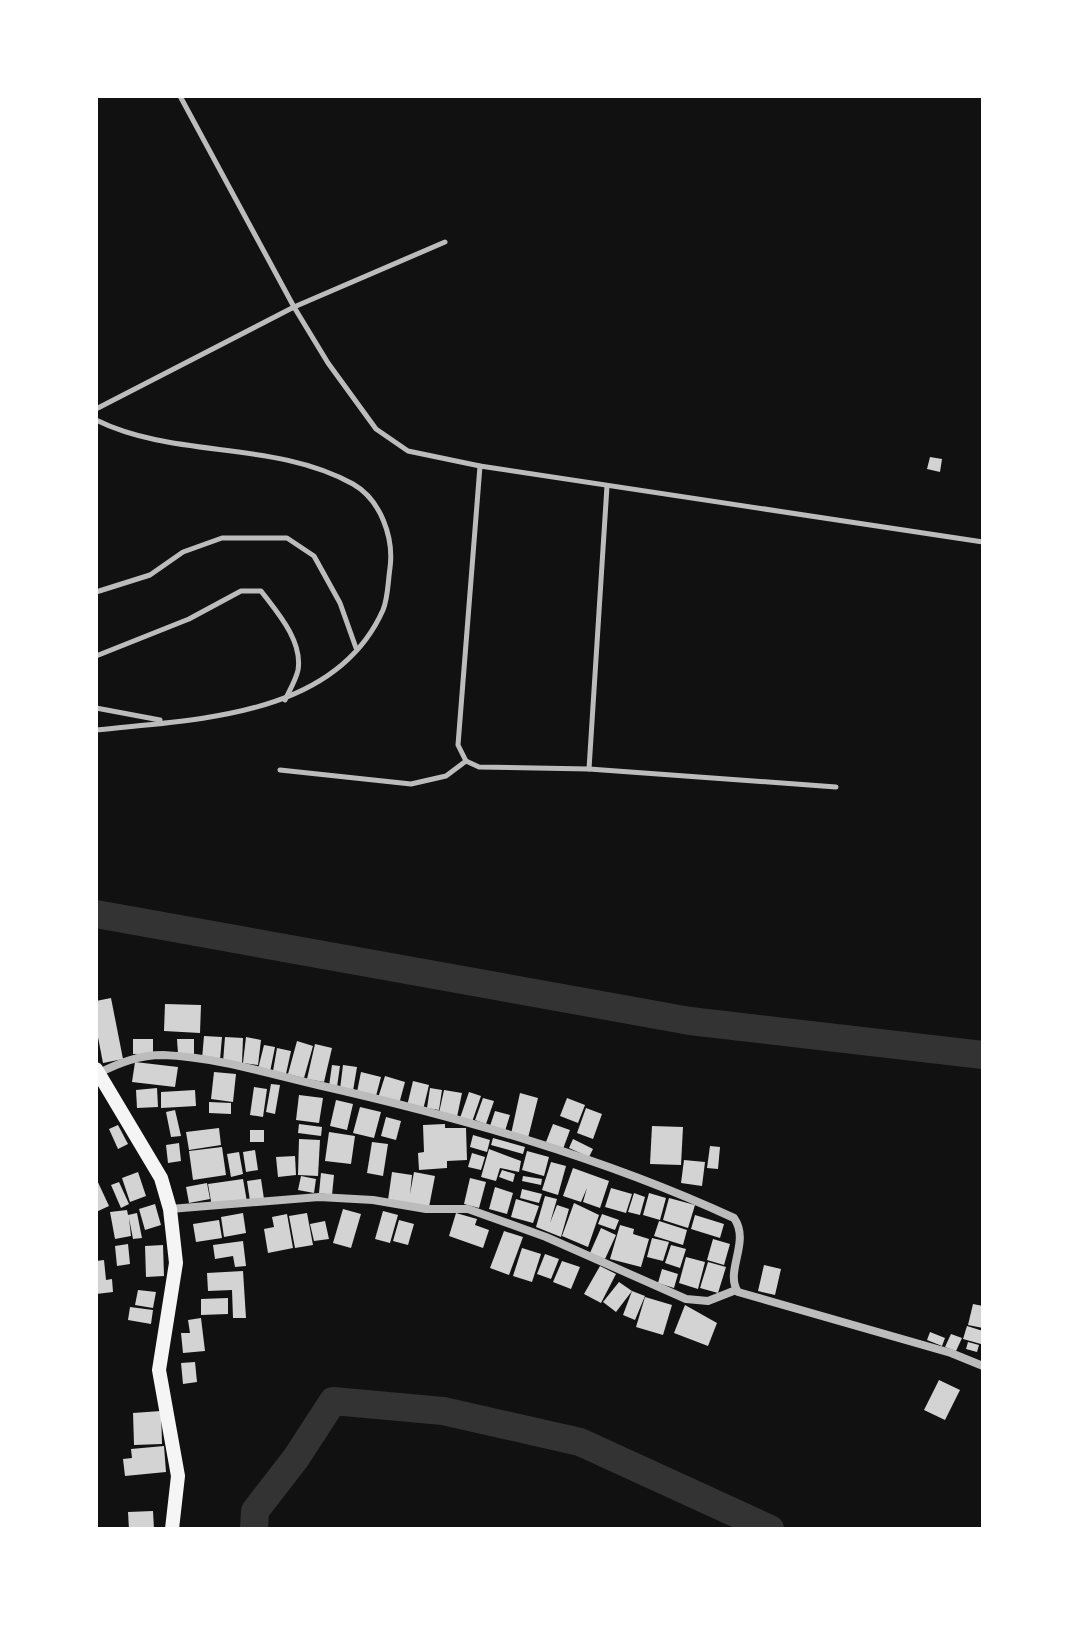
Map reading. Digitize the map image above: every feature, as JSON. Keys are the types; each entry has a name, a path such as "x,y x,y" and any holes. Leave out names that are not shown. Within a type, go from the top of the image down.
{"main road":[{"path":"97,1071 161,1178 170,1209 176,1263 159,1370 178,1476 172,1529"}],"street":[{"path":"97,1071 145,1056 223,1063 466,1122 674,1190 734,1218 740,1226 736,1290"},
{"path":"170,1209 319,1197 373,1200 426,1209 468,1209 546,1237 686,1299 708,1301 736,1290 983,1366"}],"lane":[{"path":"180,96 294,307 328,363 376,429 408,451 480,466 983,542"},
{"path":"96,409 294,307 445,242"},
{"path":"96,420 123,433 288,459 355,485 382,514 392,552 384,609 356,649 328,676 285,701 169,722 96,730"},
{"path":"480,466 458,745 466,761 479,767 589,769 836,787"},
{"path":"589,769 607,486"},
{"path":"96,592 150,575 183,552 222,538 287,538 314,556 340,603 356,649"},
{"path":"96,656 189,619 241,591 261,591 296,645 298,670 285,701"},
{"path":"96,708 169,722"},
{"path":"280,770 411,784 446,776 466,761"}],"building":[{"path":"930,457 942,459 940,472 927,469"},
{"path":"111,998 123,1059 103,1063 96,1027 96,1001"},
{"path":"165,1004 201,1005 200,1033 164,1031"},
{"path":"204,1036 222,1037 220,1060 202,1059"},
{"path":"225,1037 243,1038 242,1063 223,1062"},
{"path":"246,1037 261,1040 258,1065 243,1063"},
{"path":"133,1039 153,1039 153,1054 133,1054"},
{"path":"177,1039 194,1039 194,1054 178,1054"},
{"path":"297,1041 313,1046 304,1078 288,1074"},
{"path":"315,1044 332,1048 324,1082 307,1079"},
{"path":"264,1045 275,1047 270,1072 258,1069"},
{"path":"277,1048 291,1051 286,1074 273,1071"},
{"path":"135,1062 178,1067 175,1087 132,1082"},
{"path":"332,1065 340,1066 337,1087 329,1086"},
{"path":"343,1065 357,1067 353,1091 340,1089"},
{"path":"214,1072 236,1074 233,1102 211,1099"},
{"path":"361,1072 381,1077 376,1096 357,1092"},
{"path":"385,1076 405,1082 399,1104 378,1098"},
{"path":"413,1081 429,1085 423,1110 407,1106"},
{"path":"271,1084 280,1085 275,1114 266,1112"},
{"path":"254,1087 267,1089 263,1117 250,1115"},
{"path":"157,1088 158,1107 137,1108 136,1090"},
{"path":"430,1088 442,1090 439,1110 427,1108"},
{"path":"195,1090 196,1106 161,1108 161,1092"},
{"path":"444,1090 462,1093 457,1117 439,1113"},
{"path":"469,1092 481,1096 472,1122 460,1118"},
{"path":"520,1093 538,1098 528,1138 511,1134"},
{"path":"299,1095 323,1098 319,1123 296,1120"},
{"path":"483,1098 494,1101 486,1124 475,1120"},
{"path":"567,1098 585,1105 578,1123 560,1116"},
{"path":"336,1100 353,1104 347,1130 330,1126"},
{"path":"209,1102 231,1103 231,1114 209,1113"},
{"path":"360,1107 381,1112 374,1138 353,1133"},
{"path":"586,1108 602,1114 593,1139 577,1133"},
{"path":"175,1110 181,1136 171,1137 166,1112"},
{"path":"495,1111 510,1115 505,1131 490,1126"},
{"path":"386,1117 401,1121 396,1140 381,1136"},
{"path":"299,1124 322,1127 321,1136 298,1133"},
{"path":"445,1124 445,1128 466,1128 467,1160 447,1161 447,1168 419,1170 418,1153 424,1152 423,1125"},
{"path":"553,1124 570,1130 563,1149 546,1142"},
{"path":"118,1125 128,1144 118,1149 109,1129"},
{"path":"652,1126 683,1127 681,1165 650,1164"},
{"path":"219,1128 221,1145 189,1150 186,1132"},
{"path":"250,1130 264,1130 264,1142 250,1142"},
{"path":"329,1132 355,1136 351,1164 325,1161"},
{"path":"473,1135 490,1140 487,1152 470,1147"},
{"path":"493,1138 525,1147 523,1154 491,1145"},
{"path":"299,1139 320,1140 318,1176 298,1175"},
{"path":"573,1139 593,1149 589,1157 569,1148"},
{"path":"372,1142 388,1144 383,1176 367,1173"},
{"path":"179,1143 181,1161 168,1163 166,1145"},
{"path":"710,1146 720,1147 718,1169 707,1168"},
{"path":"222,1147 226,1175 193,1180 189,1151"},
{"path":"489,1149 521,1161 519,1172 500,1168 496,1181 481,1177"},
{"path":"255,1150 258,1170 246,1172 243,1152"},
{"path":"527,1151 549,1157 544,1176 522,1170"},
{"path":"239,1152 243,1174 231,1177 227,1154"},
{"path":"472,1153 485,1157 481,1170 468,1167"},
{"path":"295,1156 296,1175 278,1177 276,1157"},
{"path":"684,1160 705,1162 702,1186 681,1183"},
{"path":"551,1162 566,1166 558,1195 542,1190"},
{"path":"573,1168 609,1181 600,1208 583,1202 587,1188 581,1202 563,1196"},
{"path":"502,1170 515,1174 513,1182 499,1177"},
{"path":"138,1172 146,1196 130,1202 122,1178"},
{"path":"392,1172 412,1175 410,1194 414,1172 435,1176 429,1207 388,1200"},
{"path":"321,1173 334,1175 332,1195 319,1193"},
{"path":"301,1176 316,1179 314,1193 298,1190"},
{"path":"523,1176 542,1179 541,1185 522,1181"},
{"path":"96,1178 109,1206 96,1212"},
{"path":"470,1178 486,1182 479,1208 464,1204"},
{"path":"243,1179 247,1202 212,1207 208,1184"},
{"path":"261,1179 264,1199 250,1201 247,1181"},
{"path":"119,1182 129,1204 121,1208 111,1185"},
{"path":"207,1183 210,1199 189,1203 186,1187"},
{"path":"495,1187 513,1193 507,1214 489,1209"},
{"path":"611,1188 632,1194 626,1213 605,1207"},
{"path":"522,1189 542,1194 539,1203 520,1198"},
{"path":"634,1193 645,1197 640,1215 628,1212"},
{"path":"649,1193 666,1198 660,1220 643,1215"},
{"path":"545,1196 557,1199 550,1223 557,1205 569,1209 561,1237 536,1227"},
{"path":"669,1198 695,1205 688,1228 663,1220"},
{"path":"516,1199 539,1206 533,1223 511,1217"},
{"path":"574,1203 599,1215 588,1247 562,1236"},
{"path":"155,1204 161,1225 145,1230 139,1209"},
{"path":"343,1209 361,1214 351,1248 333,1243"},
{"path":"127,1210 128,1215 137,1213 142,1238 133,1239 129,1218 131,1236 115,1239 110,1212"},
{"path":"383,1211 398,1215 390,1243 375,1239"},
{"path":"243,1213 246,1233 224,1237 221,1217"},
{"path":"307,1213 313,1245 295,1248 289,1216"},
{"path":"456,1213 477,1219 475,1225 489,1230 483,1248 449,1236"},
{"path":"287,1214 293,1248 268,1253 264,1229 274,1227 272,1217"},
{"path":"602,1214 619,1220 615,1230 598,1224"},
{"path":"695,1215 724,1224 720,1238 691,1229"},
{"path":"219,1220 222,1238 196,1242 193,1224"},
{"path":"399,1220 414,1224 408,1245 393,1241"},
{"path":"325,1221 329,1239 314,1241 310,1224"},
{"path":"659,1221 687,1230 683,1245 654,1236"},
{"path":"620,1225 634,1229 633,1234 649,1239 641,1267 610,1259"},
{"path":"601,1228 616,1235 605,1259 590,1253"},
{"path":"504,1231 523,1237 509,1275 490,1268"},
{"path":"652,1238 669,1242 663,1261 647,1257"},
{"path":"713,1239 730,1244 724,1265 707,1260"},
{"path":"243,1241 246,1266 235,1267 233,1256 215,1259 213,1245"},
{"path":"128,1244 130,1264 117,1266 115,1246"},
{"path":"163,1245 164,1276 146,1277 145,1246"},
{"path":"671,1245 686,1249 680,1268 665,1263"},
{"path":"522,1248 541,1254 532,1282 513,1276"},
{"path":"545,1254 559,1259 551,1279 537,1274"},
{"path":"686,1257 705,1262 698,1289 679,1283"},
{"path":"104,1260 106,1280 112,1279 113,1292 96,1294 96,1261"},
{"path":"562,1261 580,1267 571,1289 553,1282"},
{"path":"708,1262 726,1267 718,1293 700,1288"},
{"path":"764,1265 781,1269 775,1295 758,1291"},
{"path":"600,1266 616,1274 601,1303 584,1294"},
{"path":"662,1269 678,1274 674,1288 658,1283"},
{"path":"243,1271 246,1318 233,1318 232,1290 208,1291 207,1273"},
{"path":"619,1282 632,1291 616,1312 603,1302"},
{"path":"138,1290 156,1292 153,1308 135,1305"},
{"path":"632,1291 645,1296 635,1320 623,1315"},
{"path":"645,1297 672,1305 663,1335 636,1327"},
{"path":"228,1298 228,1314 201,1315 201,1299"},
{"path":"973,1304 983,1306 983,1328 968,1325"},
{"path":"685,1305 717,1323 708,1346 674,1333"},
{"path":"130,1307 153,1310 151,1324 128,1320"},
{"path":"201,1318 205,1351 183,1353 181,1333 190,1333 188,1320"},
{"path":"967,1326 983,1331 981,1344 963,1339"},
{"path":"930,1332 945,1338 942,1346 927,1340"},
{"path":"951,1334 962,1338 956,1351 945,1347"},
{"path":"968,1342 979,1345 977,1352 966,1349"},
{"path":"195,1362 197,1382 183,1384 181,1363"},
{"path":"939,1380 960,1390 945,1420 924,1410"},
{"path":"161,1411 162,1444 134,1445 133,1413"},
{"path":"164,1446 166,1472 125,1476 123,1459 132,1458 131,1449"},
{"path":"153,1511 154,1529 129,1529 128,1512"}],"waterway":[{"path":"96,914 690,1021 983,1055"},
{"path":"254,1529 255,1511 296,1458 333,1401 443,1411 580,1442 770,1529"}]}
